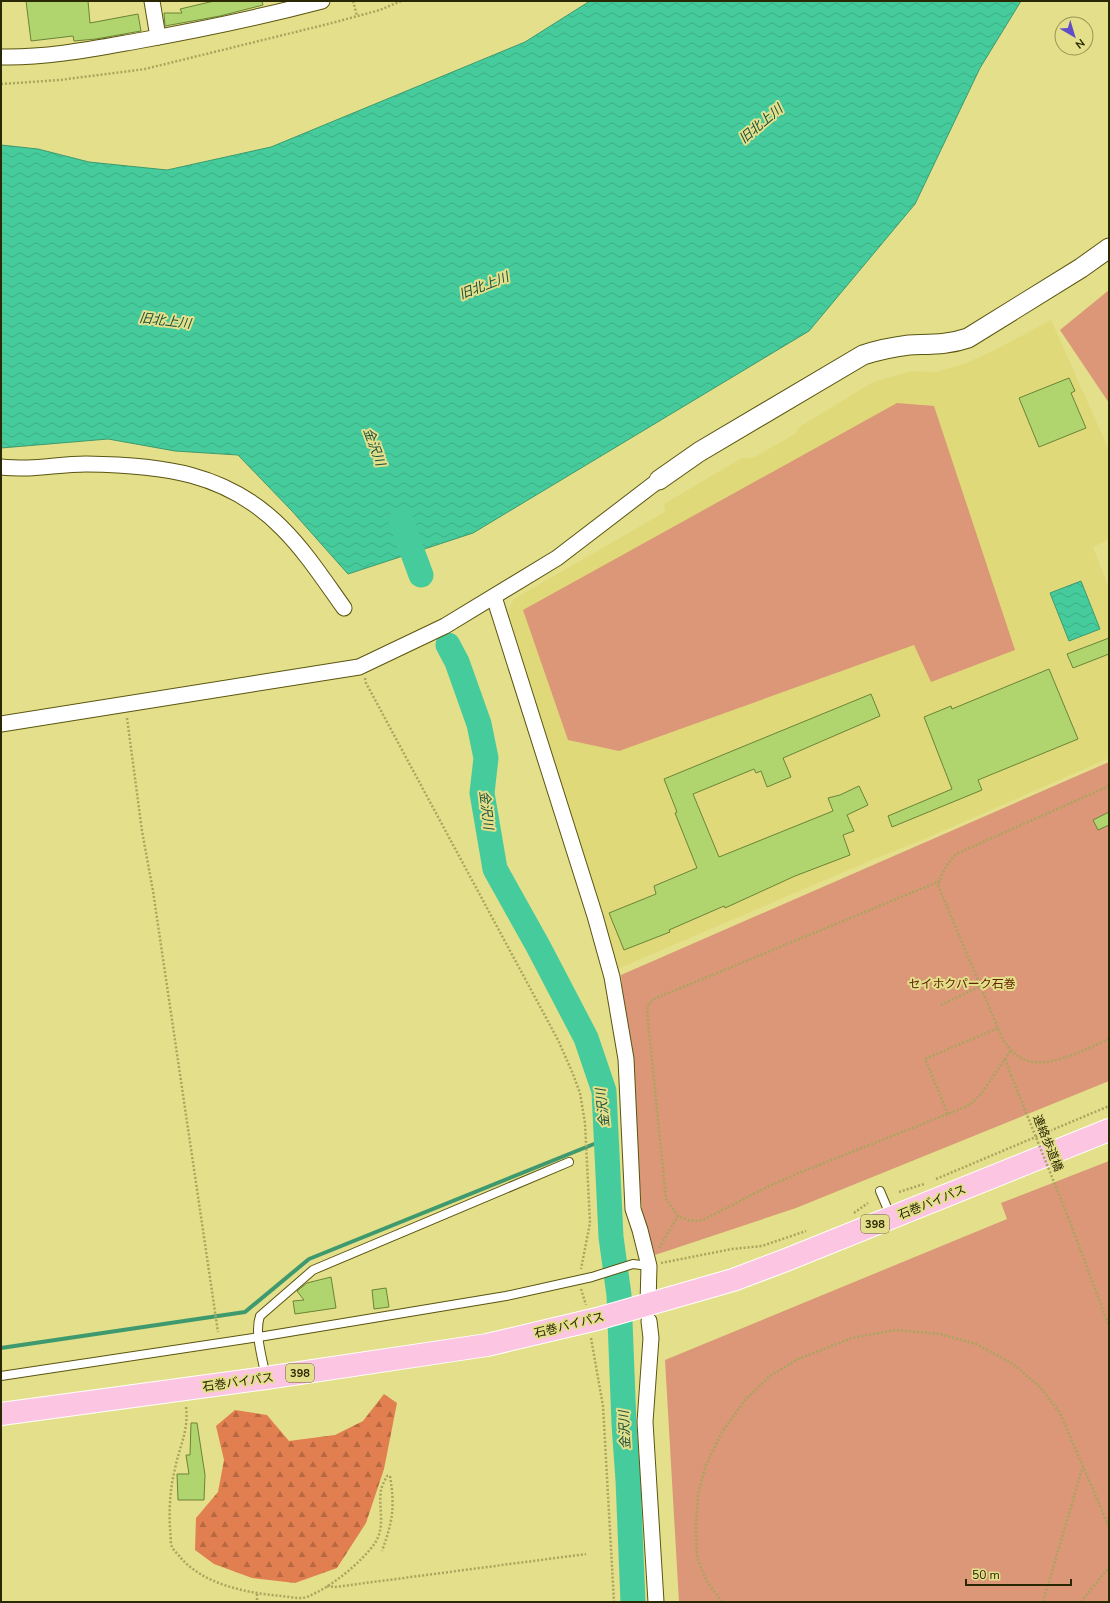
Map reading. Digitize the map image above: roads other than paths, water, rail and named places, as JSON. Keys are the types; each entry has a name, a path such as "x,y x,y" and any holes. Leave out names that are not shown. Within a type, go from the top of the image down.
{"highway":[{"name":"石巻バイパス","path":"1,1414 266,1378 487,1345 592,1326 644,1311 786,1260 1109,1130"}],"street":[{"path":"152,1 158,38"},
{"path":"1,57 78,52 158,38 270,15 322,1"},
{"path":"1,724 359,667 445,626 494,597 556,558 659,480 699,452 863,355 886,348 909,345 948,344 968,338 1081,268 1109,248"},
{"path":"1,468 27,468 84,464 149,466 191,474 223,486 261,509 282,528 307,556 344,608"},
{"path":"494,597 595,916 612,977 626,1059 633,1210 640,1230 649,1266 644,1311 651,1338 645,1422 656,1602"}],"lane":[{"path":"266,1378 259,1337 258,1322 260,1316 313,1270 569,1162"},
{"path":"880,1191 891,1218"},
{"path":"1,1376 259,1337 506,1296 592,1277 633,1264 649,1266"}],"water":[{"name":"旧北上川","path":"590,1 1021,1 980,68 915,204 809,331 473,533 348,574 292,511 238,455 175,451 108,439 1,448 1,145 38,149 89,162 167,170 271,147 525,42"},
{"path":"1081,581 1100,629 1069,641 1050,593"}],"waterway":[{"name":"金沢川","path":"401,521 421,575"},
{"name":"金沢川","path":"448,645 457,662 479,724 486,758 482,793 495,869 538,946 586,1038 604,1091 611,1237 619,1295 633,1602"},
{"path":"1,1348 245,1312 309,1259 594,1144 606,1142"}],"park label":[{"name":"セイホクパーク石巻","path":"962,984"}]}
